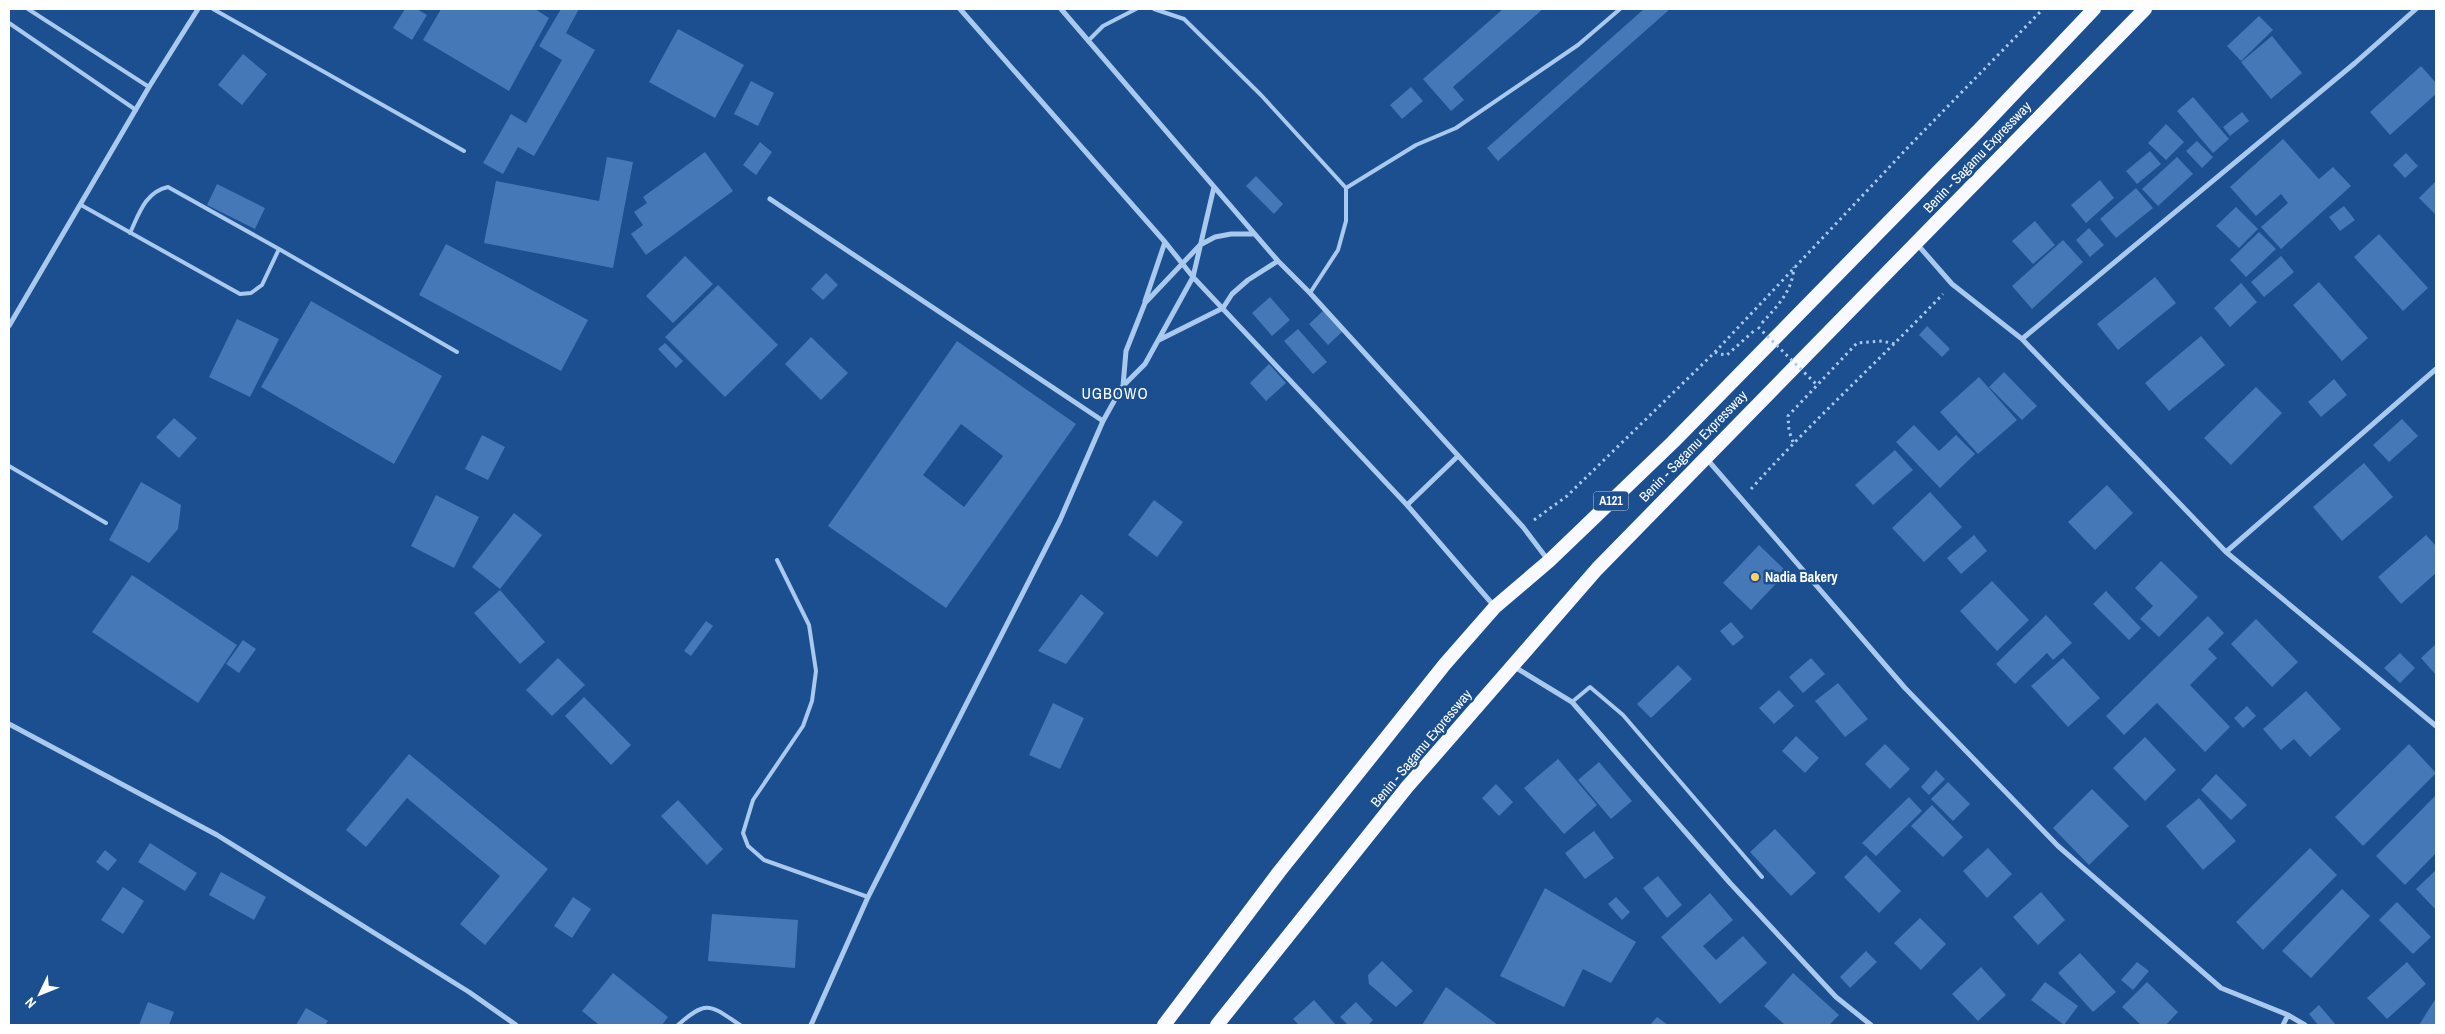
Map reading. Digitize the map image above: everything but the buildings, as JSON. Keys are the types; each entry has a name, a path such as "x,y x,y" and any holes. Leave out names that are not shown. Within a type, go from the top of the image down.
{"highway":[{"name":"A121","path":"1164,1025 1279,872 1445,664 1495,608 1549,561 1687,428 1981,128 2094,9"},
{"name":"Benin - Sagamu Expressway","path":"1217,1025 1407,787 1597,569 2145,9"}],"street":[{"path":"9,326 149,87 198,9"},
{"path":"960,9 1165,242 1193,277 1407,505 1495,608"},
{"path":"1061,9 1278,262 1310,292 1524,527 1549,561"},
{"path":"2022,339 2355,63 2416,9"},
{"path":"811,1025 868,897 1056,529 1103,421 1122,387 1145,364 1193,277 1209,217 1214,188"},
{"path":"770,199 1103,421"},
{"path":"1145,303 1200,245 1215,237 1231,234 1254,234"},
{"path":"1122,387 1126,352 1145,303 1165,242"},
{"path":"1916,243 1952,284 2022,339 2226,552 2436,726"},
{"path":"1159,340 1223,308 1232,294 1248,280 1278,262"},
{"path":"2226,552 2436,369"},
{"path":"1407,505 1458,456"},
{"path":"1705,457 1905,688 2058,846 2221,988 2288,1015 2305,1025"},
{"path":"1513,666 1572,702 1737,890 1836,997 1871,1025"},
{"path":"9,724 217,835 469,992 516,1025"},
{"path":"2283,1025 2288,1015"}],"lane":[{"path":"28,9 149,87"},
{"path":"213,9 464,151"},
{"path":"1088,42 1103,26 1136,9"},
{"path":"1154,9 1184,19 1261,95 1346,188 1346,221 1338,250 1310,292"},
{"path":"1346,188 1416,145 1456,128 1578,45 1620,9"},
{"path":"9,24 136,110"},
{"path":"130,233 148,196 159,189 168,187 457,352"},
{"path":"81,205 240,294 252,293 262,285 279,249"},
{"path":"9,466 106,523"},
{"path":"777,560 809,625 816,671 812,701 803,726 753,800 743,833 748,846 764,860 868,897"},
{"path":"1572,702 1590,687 1623,716 1762,877"},
{"path":"678,1025 692,1012 703,1007 716,1009 740,1025"}],"path":[{"path":"1524,527 1567,496 1714,352 1913,142 2043,9"},
{"path":"1714,352 1727,355 1758,327 1788,294 1793,279 1794,267"},
{"path":"1742,500 1793,442 1895,344 1952,284"},
{"path":"1758,327 1816,384"},
{"path":"1793,442 1789,432 1788,416 1816,384 1858,343 1882,341 1895,344"}],"place":[{"name":"Nadia Bakery","path":"1755,577"}],"district":[{"name":"UGBOWO","path":"1115,393"}]}
